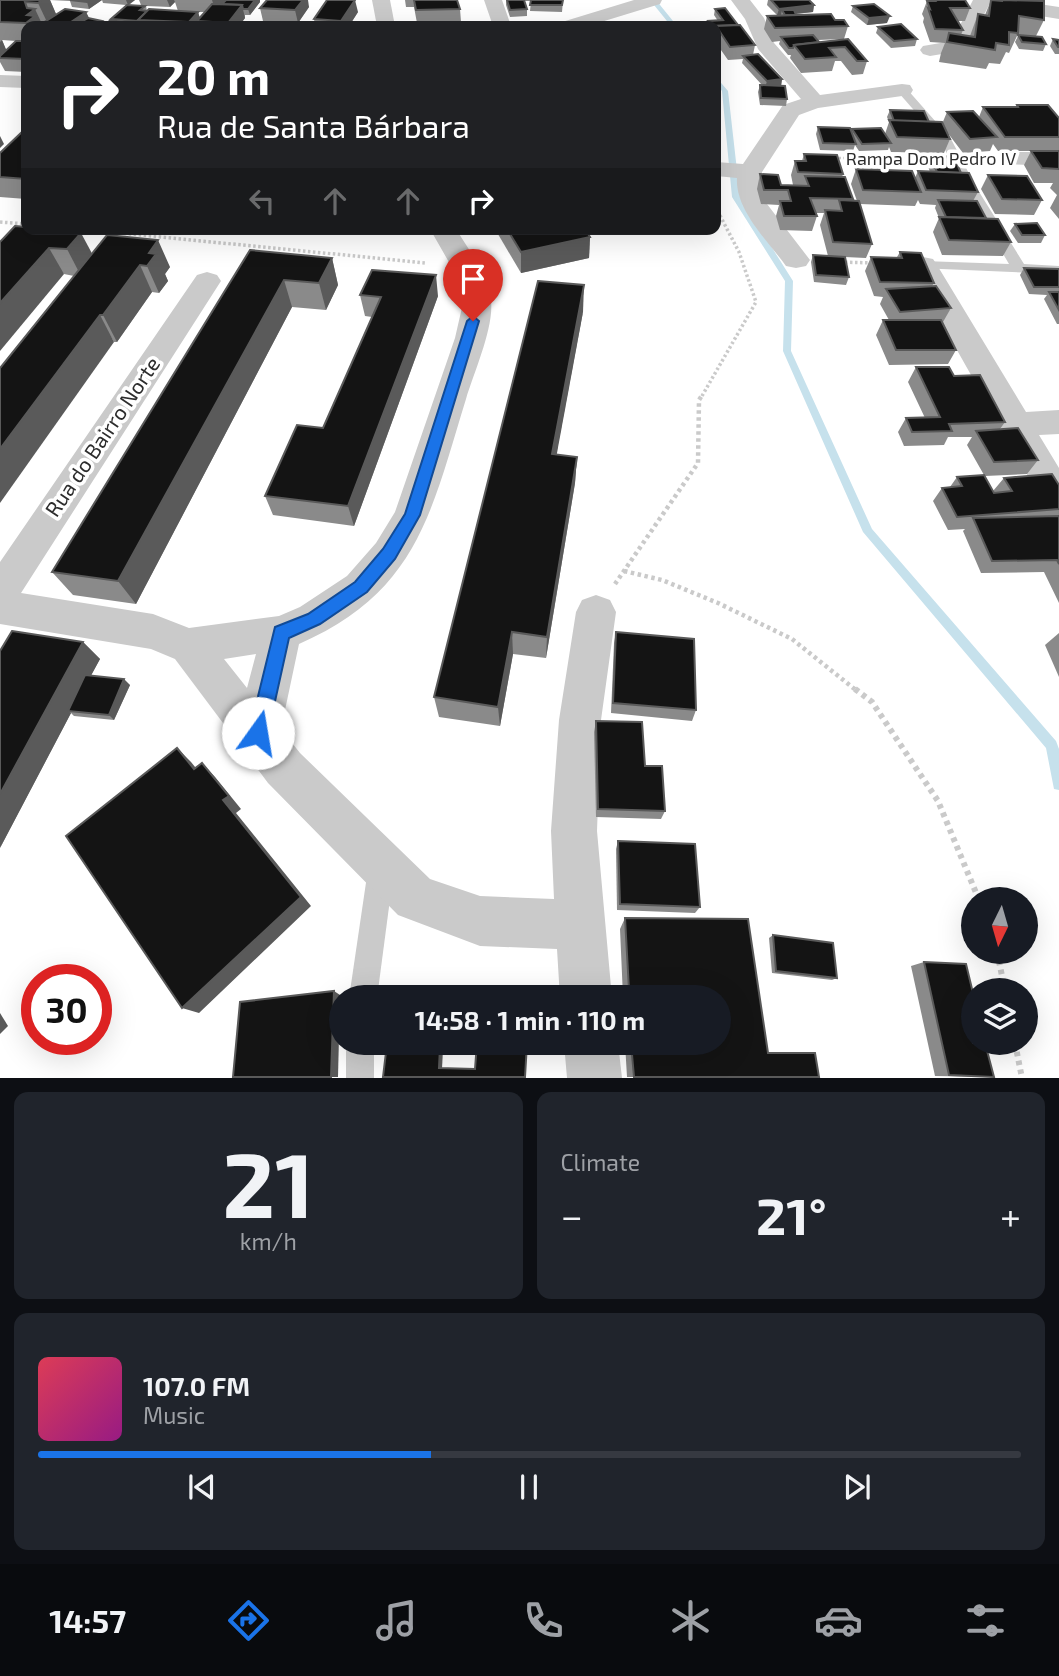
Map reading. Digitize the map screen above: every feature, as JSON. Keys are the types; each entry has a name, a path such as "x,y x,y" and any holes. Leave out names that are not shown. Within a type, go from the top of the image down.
{"street":[{"path":"359,0 381,1 385,21"},
{"path":"493,0 500,21"},
{"path":"740,0 754,18 765,45 815,102"},
{"path":"930,50 959,46 982,0 1059,13"},
{"path":"585,21 649,1"},
{"path":"0,81 21,82"},
{"path":"796,260 755,205 738,167 790,110 815,102 902,90"},
{"name":"Rampa Dom Pedro IV","path":"1012,159 1059,159"},
{"path":"0,607 153,632 189,646 281,633 314,619 361,587 389,554 412,515 470,338 477,303 472,278 447,235"},
{"path":"923,265 1059,498"},
{"name":"Rua do Bairro Norte","path":"0,593 207,281"},
{"path":"1016,425 1059,422"},
{"path":"585,985 575,831 580,720 596,612"},
{"path":"258,733 281,633"},
{"path":"189,646 284,768 415,898 480,921 580,925"},
{"path":"592,1055 595,1077"}],"lane":[{"path":"902,90 945,139 1019,268"},
{"path":"923,265 1059,270"},
{"path":"365,985 382,865"},
{"path":"359,1077 360,1055"}],"path":[{"name":"Rampa Dom Pedro IV","path":"738,167 837,159 956,160"},
{"path":"596,612 698,463 699,400 756,302 738,252 721,218"},
{"path":"0,222 21,224"},
{"path":"140,235 467,267"},
{"path":"796,260 923,265"},
{"path":"624,571 662,580 792,639 872,702 938,801 974,887"},
{"path":"1017,1055 1021,1077"}],"building":[{"path":"0,0 42,0 38,3 25,2 27,8 35,9 27,15 35,16 29,21 0,22"},
{"path":"226,0 255,0 248,9 243,9 242,5 222,4"},
{"path":"267,0 303,0 295,10 260,8"},
{"path":"327,0 355,0 341,21 314,19"},
{"path":"414,0 457,0 460,9 416,10"},
{"path":"507,0 524,0 527,9 510,10"},
{"path":"531,0 563,0 562,5 530,5"},
{"path":"771,0 809,0 814,5 779,9"},
{"path":"965,0 970,8 950,8 963,30 935,29 927,1"},
{"path":"991,0 1044,1 1044,20 1019,16 1018,33 1009,32 1009,45 996,43 995,50 947,42 949,33 975,37 978,14 989,16"},
{"path":"212,4 242,5 230,21 197,21"},
{"path":"874,4 890,16 869,18 853,6"},
{"path":"127,5 145,6 140,10 147,11 139,21 111,19"},
{"path":"725,8 738,25 721,26 721,21 708,21 723,20 715,9"},
{"path":"65,9 86,12 72,21 46,21"},
{"path":"149,9 198,12 190,21 138,20"},
{"path":"782,10 794,10 796,15 785,15"},
{"path":"831,14 835,20 844,20 848,26 775,28 767,16"},
{"path":"901,24 917,39 894,41 878,27"},
{"path":"740,25 755,45 730,47 721,34 721,26"},
{"path":"813,35 819,42 794,45 793,48 789,48 781,37"},
{"path":"1018,35 1042,37 1046,44 1022,42"},
{"path":"848,39 867,61 857,61 845,47 829,48 836,57 805,59 794,45"},
{"path":"16,41 21,41 21,59 0,56"},
{"path":"758,54 782,79 767,81 743,56"},
{"path":"760,85 785,86 787,99 761,98"},
{"path":"1017,105 1048,105 1059,118 1059,137 1005,137 983,107 1018,107"},
{"path":"890,110 924,111 929,122 894,121"},
{"path":"973,111 997,137 970,139 947,112"},
{"path":"889,120 942,122 950,139 897,137"},
{"path":"818,127 850,128 856,144 823,143"},
{"path":"881,128 891,143 862,144 852,129"},
{"path":"21,133 21,179 0,177 0,153"},
{"path":"1031,151 1059,151 1059,169 1042,168"},
{"path":"804,154 837,155 843,174 798,172 795,161 806,161"},
{"path":"930,156 954,157 961,173 937,172"},
{"path":"856,169 912,171 921,192 863,190"},
{"path":"918,171 969,173 978,192 926,190"},
{"path":"760,174 778,175 781,185 809,186 805,176 845,177 853,199 810,198 817,216 784,216 780,201 791,201 788,190 764,190"},
{"path":"988,175 1027,176 1042,200 1002,199"},
{"path":"839,200 859,201 872,244 833,242 825,210 842,211"},
{"path":"938,200 977,201 986,218 946,217"},
{"path":"939,217 998,219 1011,242 949,240"},
{"path":"1037,223 1045,235 1022,235 1015,224"},
{"path":"15,226 21,227 21,235 79,235 67,249 49,248 0,303 0,242"},
{"path":"107,235 158,240 149,253 156,254 147,266 140,265 103,315 100,315 0,449 0,368"},
{"path":"511,235 590,237 521,252"},
{"path":"250,250 332,258 319,283 284,280 118,581 52,572"},
{"path":"900,252 921,253 934,283 880,282 871,257 902,258"},
{"path":"813,255 845,257 849,277 816,275"},
{"path":"1024,268 1059,269 1059,287 1034,287"},
{"path":"372,270 436,275 348,506 265,496 297,425 323,428 381,297 360,295"},
{"path":"538,281 584,285 552,454 577,457 547,637 512,632 498,707 434,697"},
{"path":"936,286 951,308 900,312 886,289"},
{"path":"1049,292 1059,292 1059,310"},
{"path":"883,320 941,320 956,350 896,350"},
{"path":"916,367 949,367 954,376 980,375 1005,422 949,424 952,431 912,432 906,418 940,417"},
{"path":"1018,428 1038,460 994,462 976,431"},
{"path":"1052,474 1059,485 1059,509 957,517 942,488 962,486 957,477 984,475 994,493 1012,491 1004,478"},
{"path":"1059,516 1059,564 1057,560 992,561 973,518"},
{"path":"12,631 83,642 0,794 0,651"},
{"path":"616,632 694,639 696,710 613,703"},
{"path":"85,675 124,679 109,715 68,711"},
{"path":"596,721 642,722 645,766 662,766 665,811 598,809"},
{"path":"177,748 194,769 202,763 229,796 223,800 301,897 182,1008 66,836"},
{"path":"618,841 695,844 700,907 620,904"},
{"path":"625,918 748,919 768,1053 815,1053 819,1077 634,1077 632,1055 731,1055 731,985 629,985"},
{"path":"773,935 833,943 837,978 776,971"},
{"path":"924,962 966,964 969,978 961,978 961,1055 988,1055 994,1077 949,1075"},
{"path":"329,992 331,1077 233,1077 240,1002"},
{"path":"386,1055 440,1055 439,1068 475,1069 476,1055 526,1055 525,1077 383,1077"}],"waterway":[{"path":"653,0 670,21"},
{"path":"721,86 725,91 736,197 789,281 787,351 868,532 1052,745 1059,784"}],"route":[{"path":"258,733 281,633 314,619 361,587 389,554 412,515 470,338 473,321"}]}
